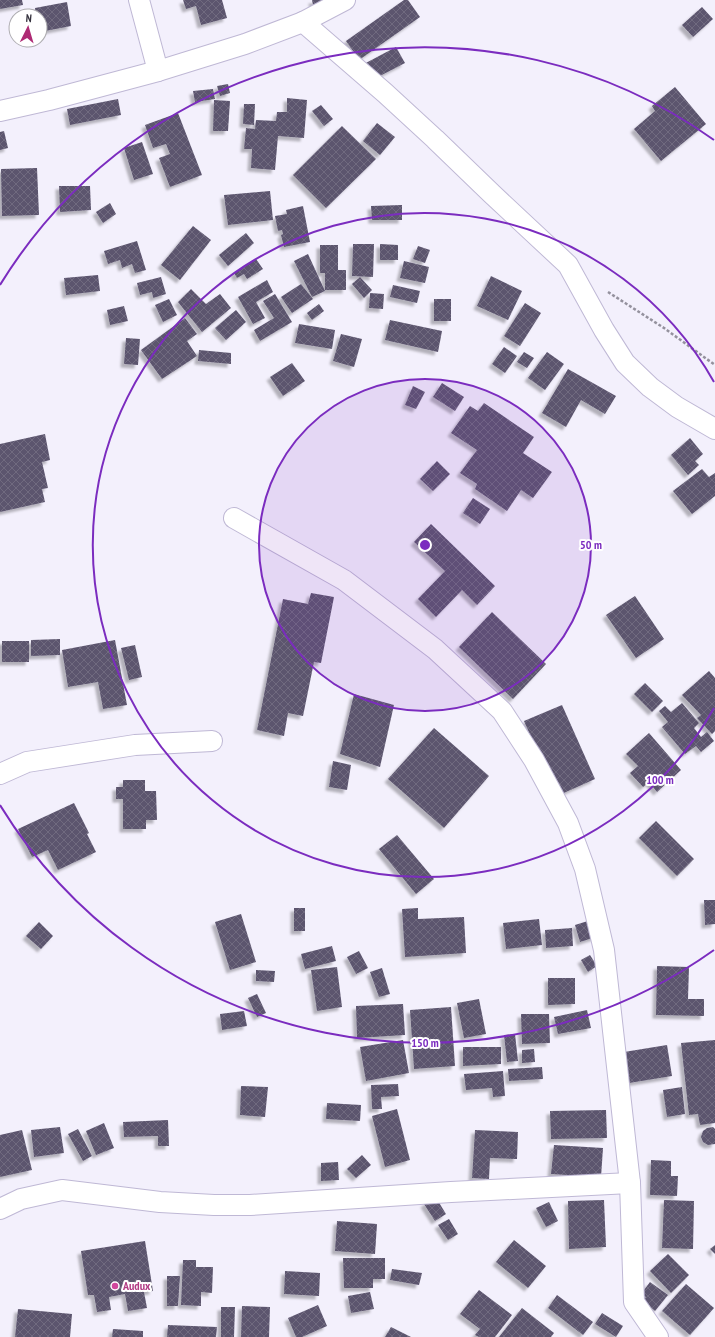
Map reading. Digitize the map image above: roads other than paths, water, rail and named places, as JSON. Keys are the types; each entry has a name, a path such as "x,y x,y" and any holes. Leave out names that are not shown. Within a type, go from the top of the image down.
{"street":[{"path":"139,0 158,71"},
{"path":"0,111 49,100 158,71 245,44 303,22 345,0"},
{"path":"303,22 424,128 568,265 604,330 625,364 650,387 677,407 715,429"},
{"path":"234,518 344,580 435,649 502,711 534,760 571,830 585,869 604,950 630,1183 634,1302 658,1337"},
{"path":"0,774 27,762 135,745 212,741"},
{"path":"0,1209 21,1199 62,1190 160,1202 250,1205 451,1192 630,1183"}],"place":[{"name":"Audux","path":"115,1286"}]}
